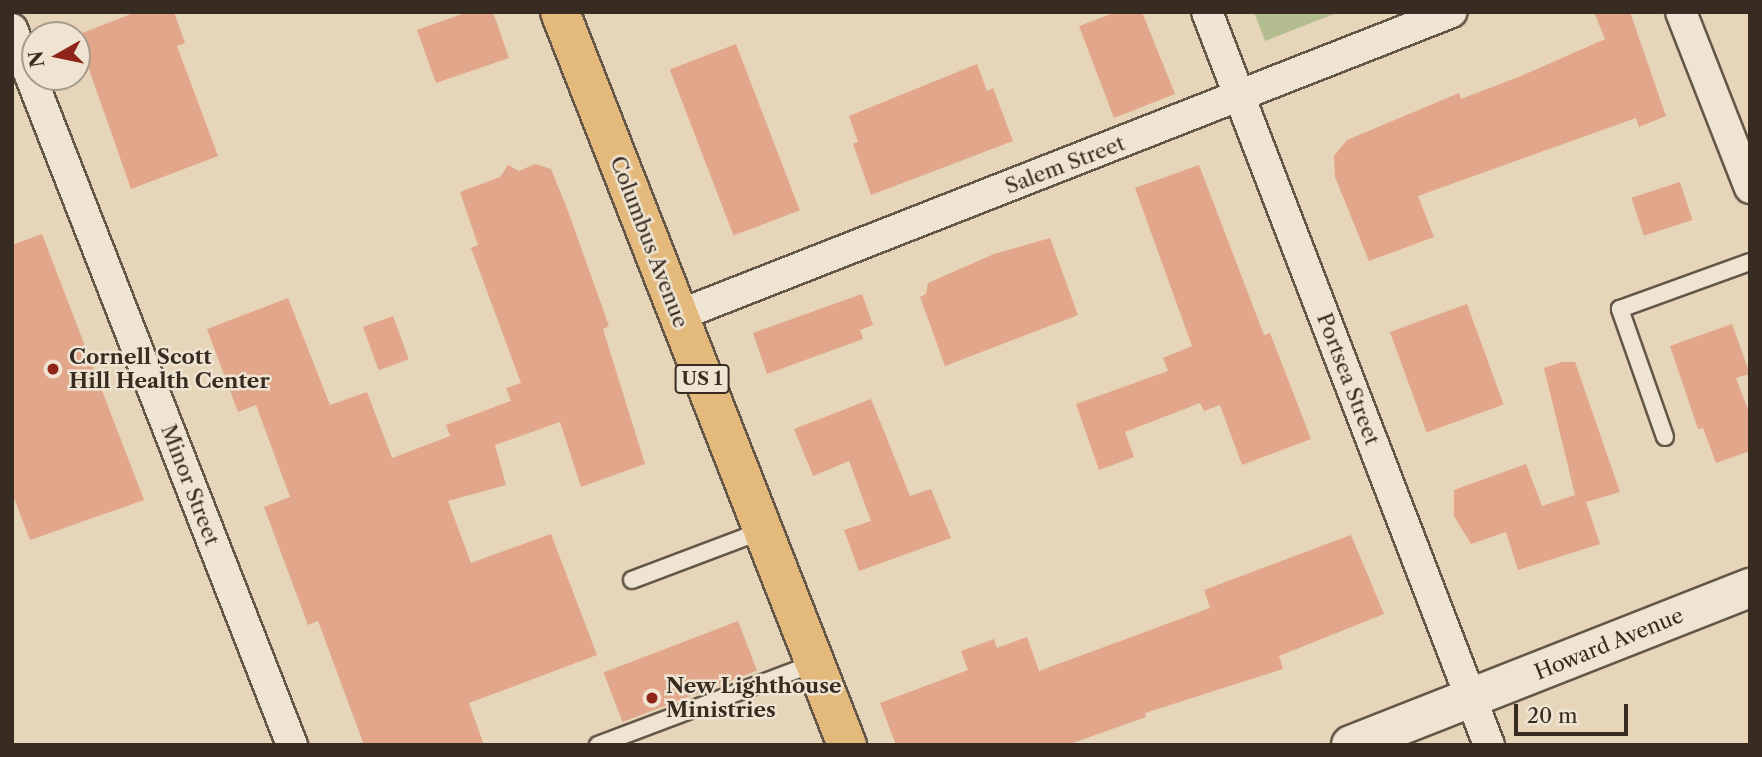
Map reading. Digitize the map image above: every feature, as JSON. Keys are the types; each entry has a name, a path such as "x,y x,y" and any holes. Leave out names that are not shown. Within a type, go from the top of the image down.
{"main road":[{"name":"Columbus Avenue","path":"560,12 847,745"},
{"name":"Howard Avenue","path":"1351,745 1750,588"}],"street":[{"name":"Portsea Street","path":"1207,12 1489,745"},
{"name":"Salem Street","path":"677,316 1452,12"},
{"path":"1681,12 1750,188"},
{"name":"Minor Street","path":"12,29 292,745"}],"lane":[{"path":"1665,437 1619,309 1750,262"},
{"path":"632,580 762,531"},
{"path":"598,745 815,663"}],"green space":[{"path":"1254,12 1339,12 1265,41"}],"building":[{"path":"136,12 174,12 185,43 177,46 218,156 131,189 91,75 91,30"},
{"path":"468,12 493,12 509,58 436,83 417,30"},
{"path":"1117,12 1142,12 1175,94 1114,118 1079,26"},
{"path":"1594,12 1630,12 1666,116 1639,127 1636,118 1418,196 1434,237 1369,261 1335,177 1334,156 1347,140 1459,93 1461,99 1521,76 1605,39"},
{"path":"736,44 800,210 734,236 670,69"},
{"path":"977,64 987,91 993,88 1013,141 871,195 853,144 858,142 849,116"},
{"path":"535,164 551,169 568,211 609,326 603,329 645,464 581,487 560,422 495,445 506,485 448,501 471,563 551,534 597,655 469,703 484,745 364,745 318,621 308,625 264,507 290,497 256,405 238,412 207,329 288,298 330,405 367,392 392,458 450,436 446,425 511,401 506,388 521,383 471,248 478,245 460,192 500,177 508,165 519,171"},
{"path":"1199,165 1264,335 1270,333 1311,439 1242,465 1220,405 1204,411 1200,403 1125,432 1134,457 1099,470 1076,404 1168,371 1163,358 1192,346 1135,188"},
{"path":"1680,182 1692,220 1644,236 1631,198"},
{"name":"Cornell Scott Hill Health Center","path":"42,234 144,500 30,540 12,493 12,245"},
{"path":"1050,238 1078,315 945,366 920,297 926,294 928,283 994,254"},
{"path":"862,294 873,325 860,330 863,339 767,374 753,333"},
{"path":"1467,304 1504,405 1427,433 1390,332"},
{"path":"393,316 409,359 379,370 363,327"},
{"path":"1732,324 1750,374 1736,378 1750,415 1750,451 1716,463 1703,428 1698,429 1670,346"},
{"path":"1562,362 1575,362 1620,492 1586,502 1600,544 1518,570 1506,532 1471,544 1454,516 1454,490 1526,464 1542,506 1575,495 1544,368"},
{"path":"871,399 910,496 931,489 951,538 859,571 844,530 871,521 849,461 813,476 794,429"},
{"path":"1351,535 1384,614 1279,656 1283,669 1145,713 1146,717 1067,745 896,745 880,703 968,670 961,651 994,639 997,648 1027,637 1039,671 1210,608 1204,590"},
{"name":"New Lighthouse Ministries","path":"738,621 757,670 623,722 604,673"}],"place":[{"name":"Cornell Scott Hill Health Center","path":"53,369"},
{"name":"New Lighthouse Ministries","path":"652,698"}]}
